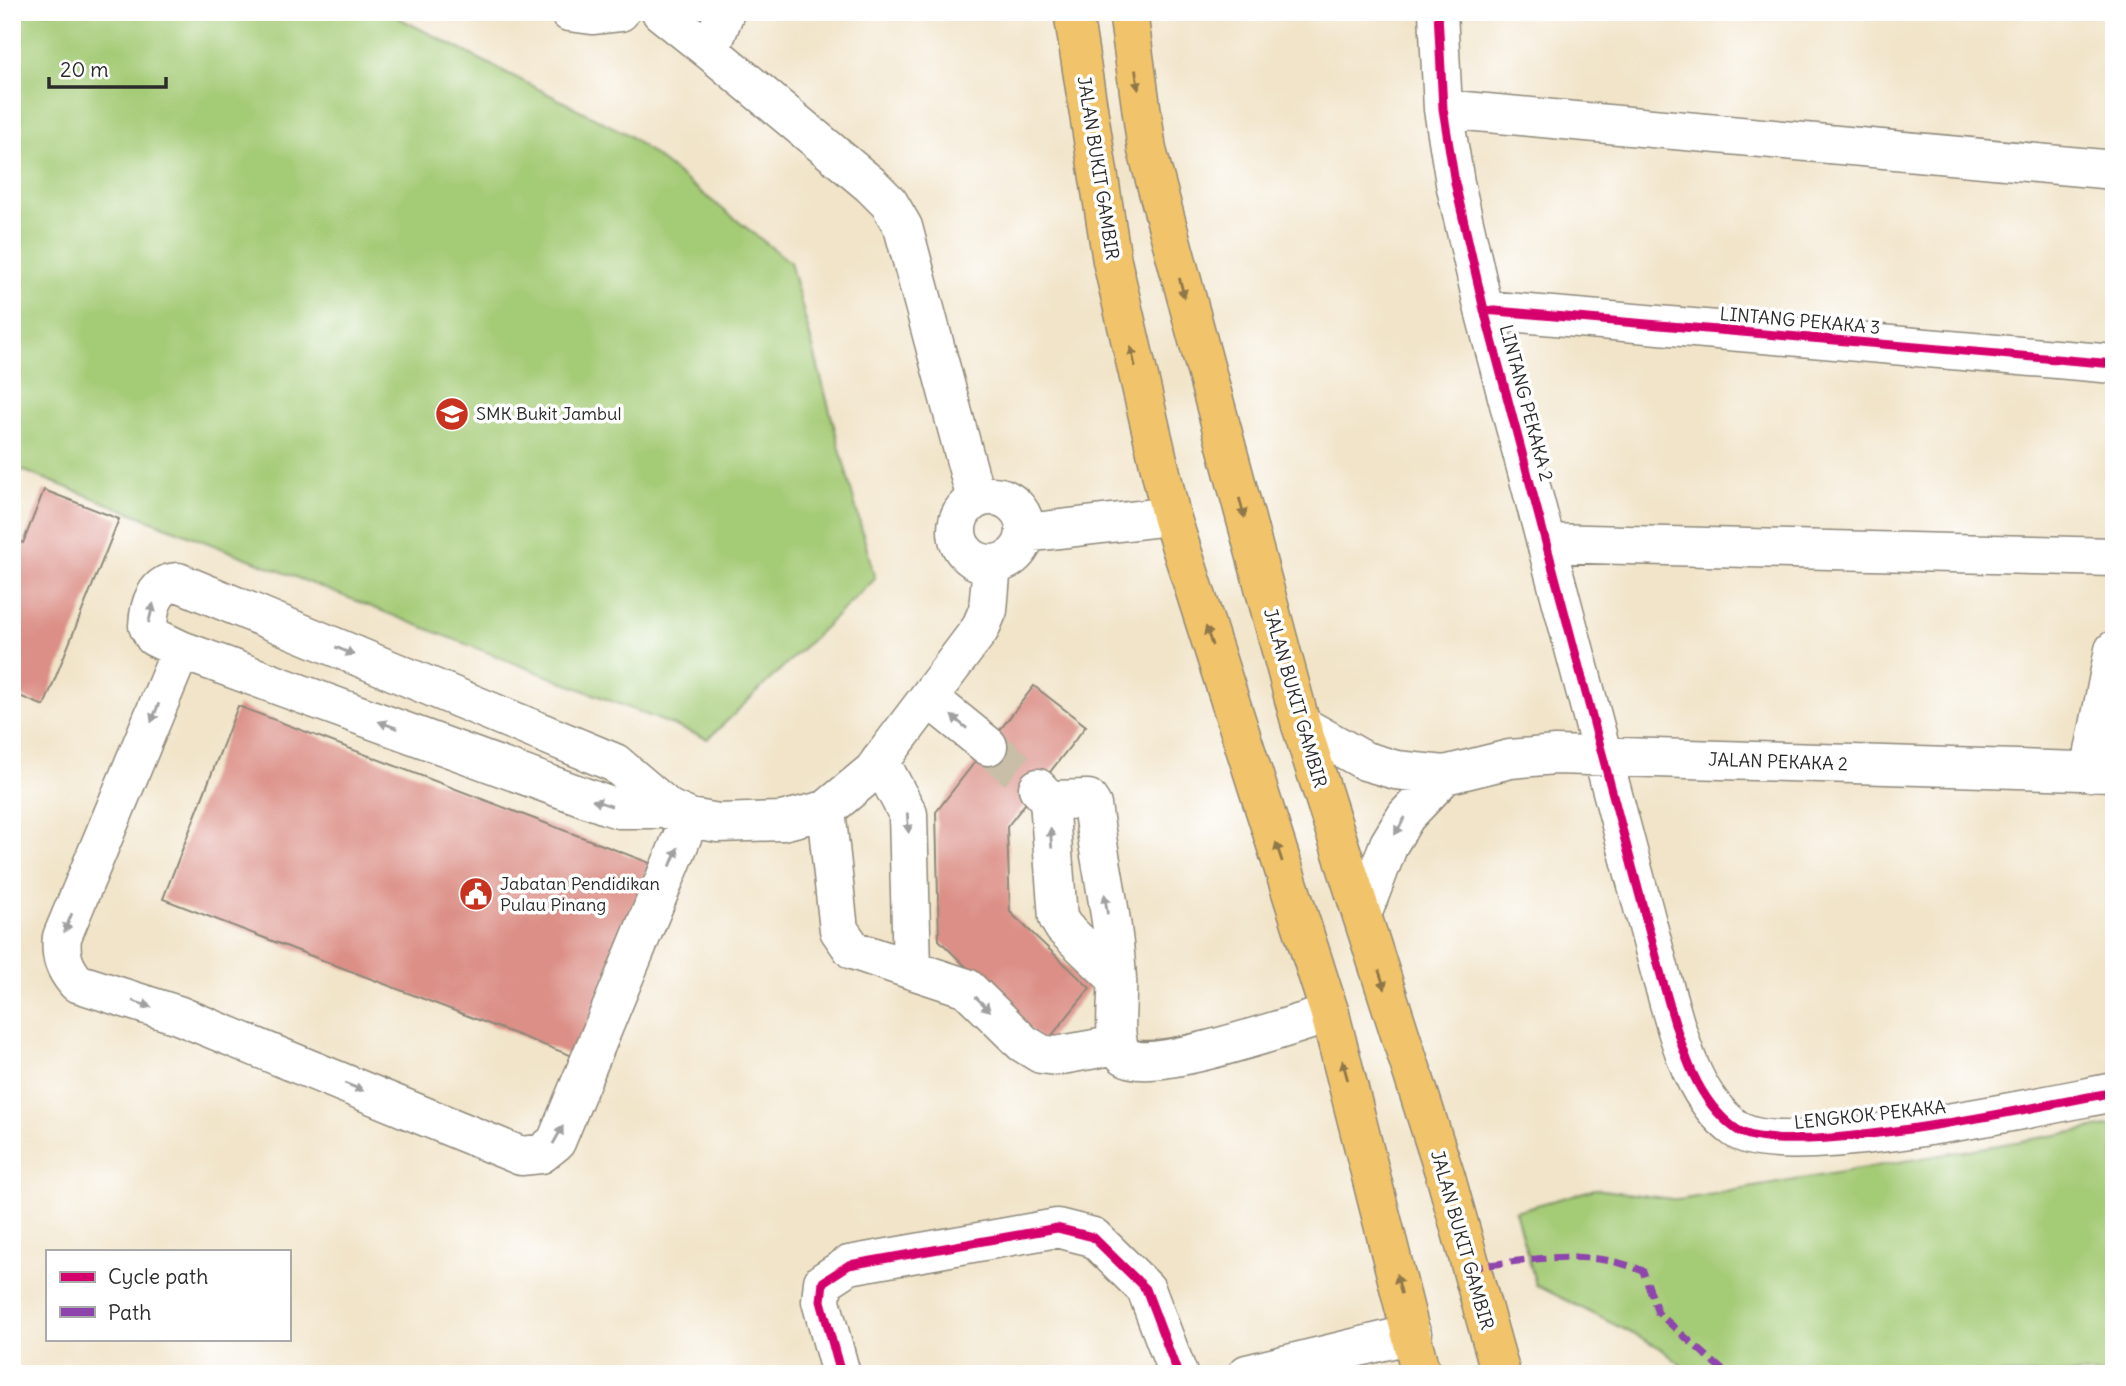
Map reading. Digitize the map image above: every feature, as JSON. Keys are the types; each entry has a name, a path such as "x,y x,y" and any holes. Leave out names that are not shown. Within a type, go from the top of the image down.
{"main road":[{"name":"JALAN BUKIT GAMBIR","path":"1073,12 1112,261 1171,516 1330,1014 1417,1355"},
{"name":"JALAN BUKIT GAMBIR","path":"1128,12 1147,150 1301,725 1446,1178 1501,1374"}],"street":[{"path":"569,12 592,15 620,12"},
{"path":"661,12 871,185 889,203 903,227 976,499"},
{"path":"710,51 725,12"},
{"name":"LINTANG PEKAKA 2","path":"1438,12 1443,109 1455,183 1484,310 1548,543 1601,757"},
{"path":"1443,109 2114,170"},
{"name":"LINTANG PEKAKA 3","path":"1484,310 2114,363"},
{"path":"990,495 1004,498 1017,506 1025,519 1026,533 1023,545 1015,555 992,564 977,561 965,552 958,538 957,523 964,509 976,499 990,495"},
{"path":"1026,533 1171,516"},
{"path":"1548,543 2114,557"},
{"path":"680,813 615,763 178,582 167,582 158,589 148,626 154,637 181,650 606,805 680,813 718,823 782,821 827,810 880,761 930,699 980,629 988,610 992,564"},
{"path":"181,650 62,937 60,952 66,971 77,983 178,1015 521,1156 541,1154 556,1142 680,813"},
{"path":"2102,772 2114,650"},
{"path":"930,699 988,746"},
{"name":"JALAN PEKAKA 2","path":"1301,725 1365,761 1396,770 1445,775 1510,759 1555,755 2102,772"},
{"name":"LENGKOK PEKAKA","path":"1601,757 1690,1070 1718,1114 1738,1132 1760,1138 1806,1142 1976,1119 2114,1092"},
{"path":"880,761 908,814 912,970"},
{"path":"1362,915 1389,844 1406,816 1445,775"},
{"path":"1117,979 1063,928 1058,918 1043,794 1080,797 1087,799 1092,805 1117,979 1117,1045 1123,1055 1134,1060 1179,1058 1330,1014"},
{"path":"827,810 839,930 853,950 967,988 1023,1043 1041,1054 1056,1056 1117,1045"},
{"path":"841,1374 821,1301 823,1282 849,1265 1057,1228 1093,1237 1146,1289 1178,1374"},
{"path":"1247,1374 1417,1355"},
{"path":"1353,1374 1417,1355"}],"green space":[{"name":"SMK Bukit Jambul","path":"12,12 387,12 627,134 790,262 875,579 708,739 12,466"},
{"path":"2114,1125 2114,1374 1692,1374 1659,1347 1536,1285 1515,1211 1595,1189 1679,1200"}],"building":[{"path":"44,490 119,519 44,706 12,693 12,539 23,543"},
{"path":"1034,686 1086,726 1007,827 1010,912 1090,988 1045,1044 939,940 936,812"},
{"path":"238,706 650,863 575,1057 163,899"}],"tunnel":[{"path":"988,746 1038,788"}],"marked path":[{"path":"1469,1268 1535,1259 1579,1257 1600,1259 1643,1271 1658,1313 1727,1374"}],"cycle path":[{"path":"1438,12 1443,109 1455,183 1484,310 1662,979 1687,1061 1707,1099 1736,1129 1763,1138 1805,1139 1918,1128 2114,1092"},
{"path":"1484,310 2114,364"},
{"path":"841,1374 821,1301 823,1282 849,1265 1057,1228 1093,1237 1146,1289 1178,1374"}],"place":[{"name":"SMK Bukit Jambul","path":"452,414"},
{"name":"Jabatan Pendidikan Pulau Pinang","path":"476,894"}]}
